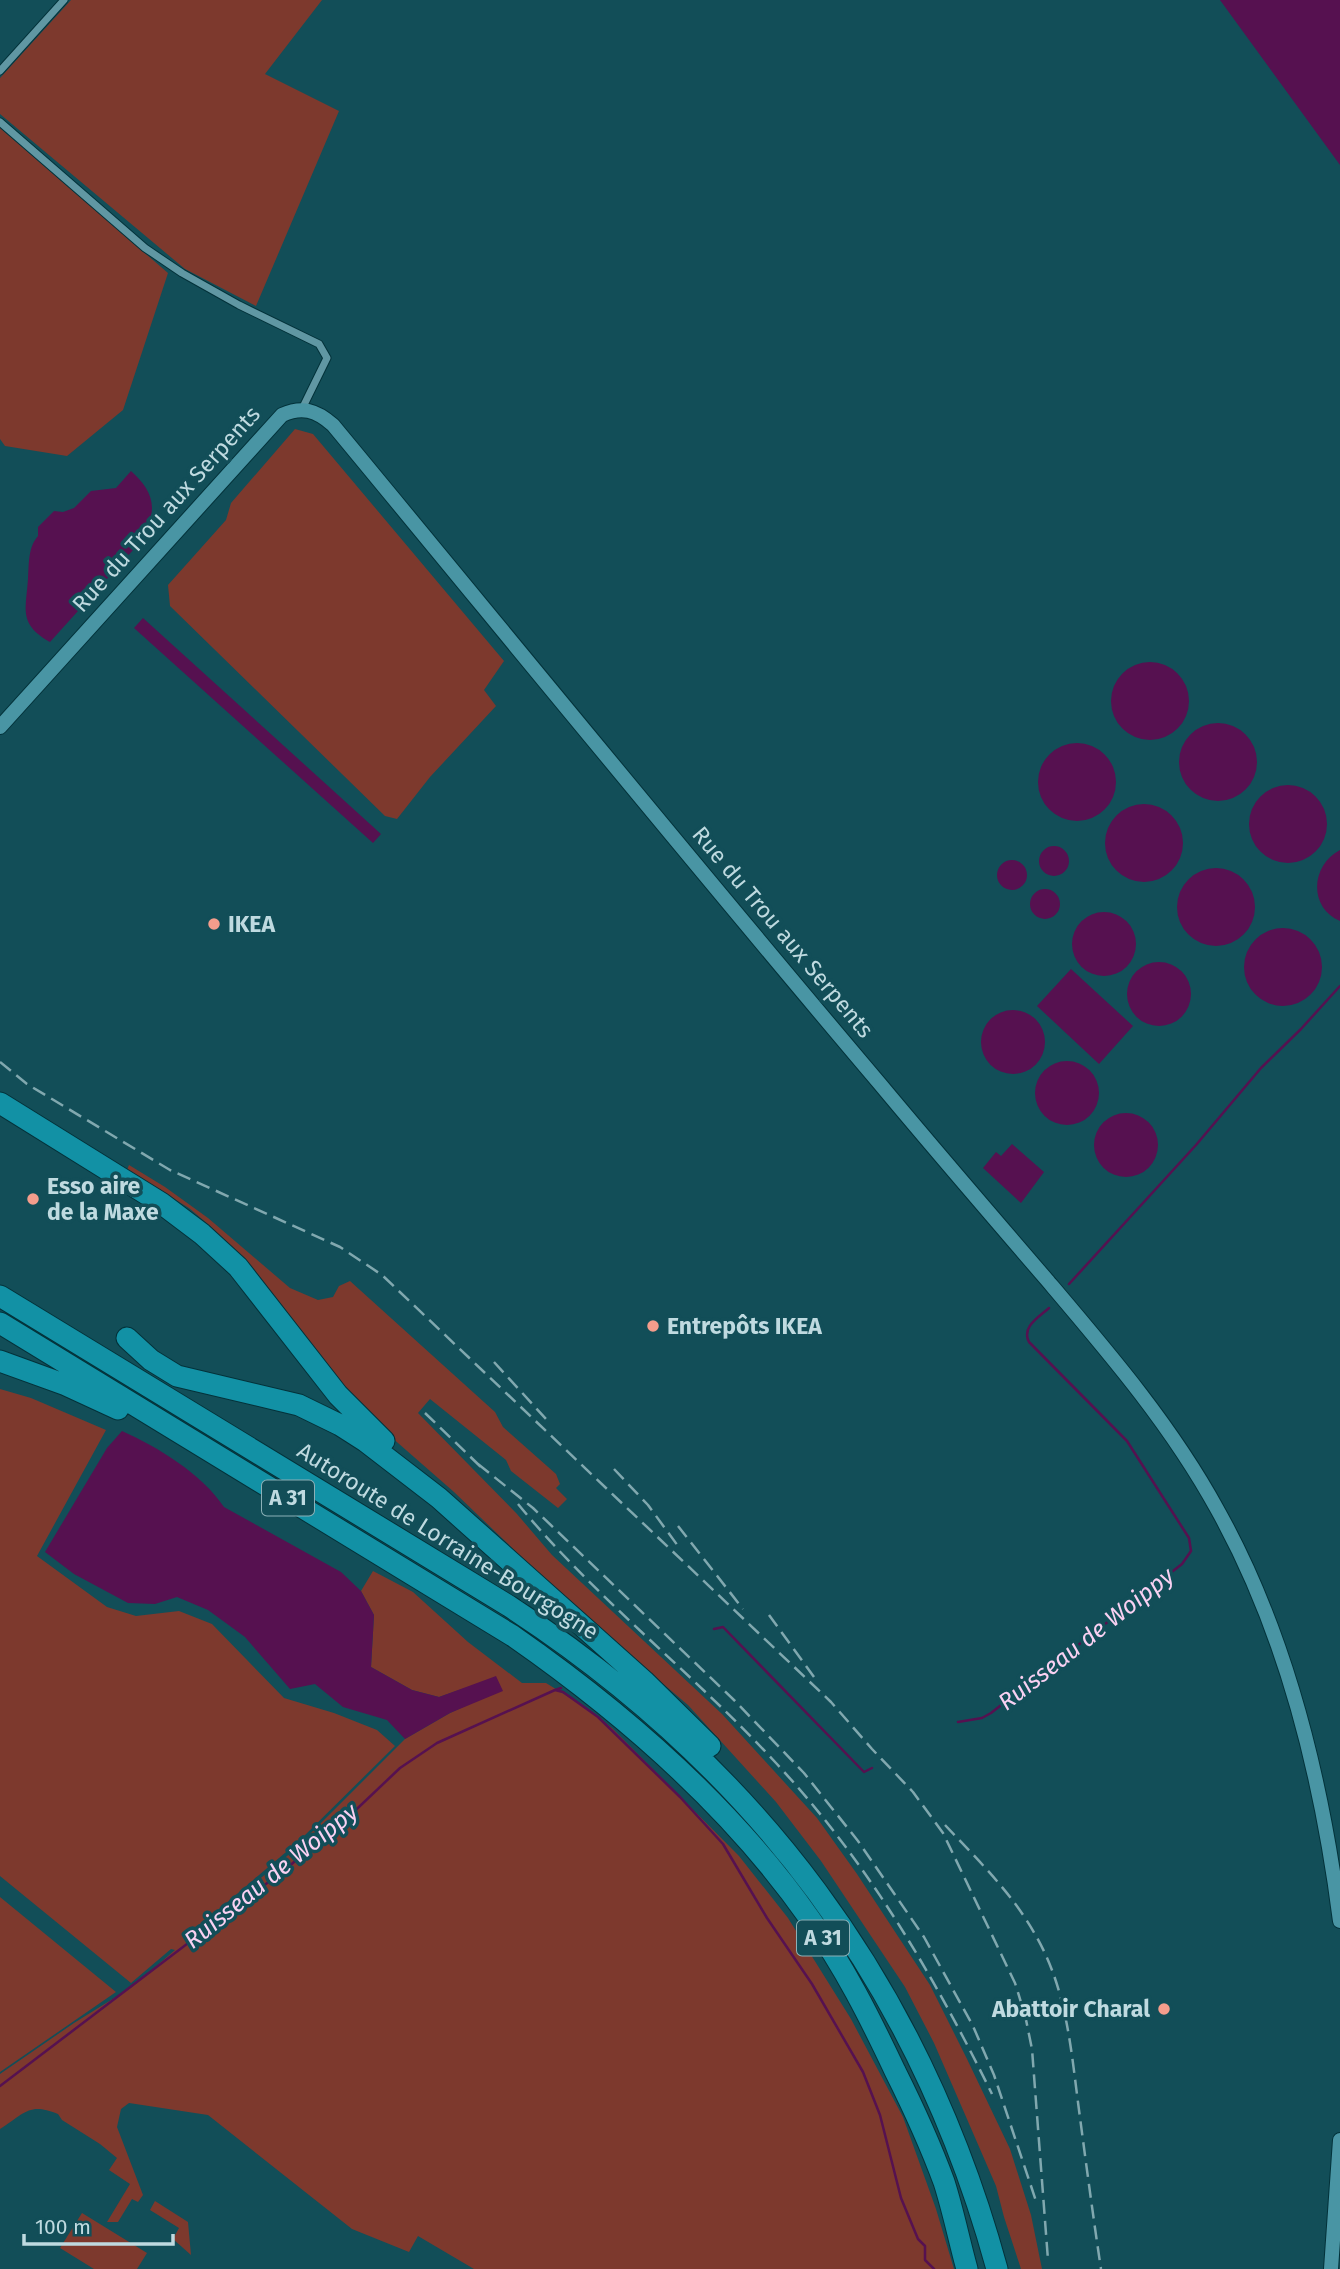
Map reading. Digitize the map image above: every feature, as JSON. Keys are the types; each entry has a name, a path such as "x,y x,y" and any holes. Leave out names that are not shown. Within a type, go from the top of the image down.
{"highway":[{"path":"0,1102 161,1203 202,1234 238,1267 338,1395 412,1467 439,1499"},
{"name":"Autoroute de Lorraine-Bourgogne","path":"0,1296 370,1520 562,1640 684,1740 757,1817 804,1874 852,1941 909,2039 948,2122 998,2269"},
{"name":"Autoroute de Lorraine-Bourgogne","path":"0,1323 445,1593 543,1657 642,1735 713,1803 764,1858 811,1919 862,2002 916,2115 944,2183 967,2269"},
{"path":"127,1338 151,1360 177,1376 275,1398 311,1410 353,1433 439,1499 644,1681 728,1765 764,1807 790,1844 804,1874"},
{"path":"0,1361 66,1385 148,1425 167,1425"}],"street":[{"path":"0,71 64,0"},
{"path":"0,122 145,248 239,305 320,344 327,358 302,409"},
{"name":"Rue du Trou aux Serpents","path":"0,727 282,415 302,409 324,416 862,1063 1115,1360 1163,1422 1201,1480 1238,1549 1277,1644 1306,1735 1329,1849 1340,1921"},
{"path":"1331,2269 1340,2140"}],"shaded area":[{"path":"71,0 322,0 265,74 339,111 256,306 185,269 0,114 0,78"},
{"path":"1220,0 1340,0 1340,165"},
{"path":"0,128 168,273 123,410 67,456 5,446 0,439"},
{"path":"295,429 313,434 504,661 484,690 496,706 430,777 397,819 385,816 170,606 168,585 226,520 231,503"},
{"path":"131,471 150,495 152,509 148,525 134,549 50,642 33,629 26,615 30,556 32,545 38,536 38,527 54,511 63,512 74,508 91,491 116,488"},
{"path":"143,618 381,834 373,843 134,628"},
{"path":"1150,662 1165,665 1178,673 1186,686 1189,701 1186,716 1178,729 1165,737 1150,740 1135,737 1122,729 1114,716 1111,701 1114,686 1122,673 1135,665"},
{"path":"1218,723 1233,726 1246,734 1254,747 1257,762 1254,777 1246,790 1233,798 1218,801 1203,798 1190,790 1182,777 1179,762 1182,747 1190,734 1203,726"},
{"path":"1069,743 1085,743 1099,749 1110,760 1116,774 1116,790 1110,804 1099,815 1085,821 1069,821 1055,815 1044,804 1038,790 1038,774 1044,760 1055,749"},
{"path":"1288,785 1303,788 1316,796 1324,809 1327,824 1324,839 1316,852 1303,860 1288,863 1273,860 1260,852 1252,839 1249,824 1252,809 1260,796 1273,788"},
{"path":"1144,804 1159,807 1172,815 1180,828 1183,843 1180,858 1172,871 1159,879 1144,882 1129,879 1116,871 1108,858 1105,843 1108,828 1116,815 1129,807"},
{"path":"1054,846 1065,850 1069,861 1065,872 1054,876 1043,872 1039,861 1043,850"},
{"path":"1340,850 1340,921 1322,906 1317,886 1323,865"},
{"path":"1012,860 1023,864 1027,875 1023,886 1012,890 1001,886 997,875 1001,864"},
{"path":"1216,868 1231,871 1244,879 1252,892 1255,907 1252,922 1244,935 1231,943 1216,946 1201,943 1188,935 1180,922 1177,907 1180,892 1188,879 1201,871"},
{"path":"1045,889 1056,893 1060,904 1056,915 1045,919 1034,915 1030,904 1034,893"},
{"path":"1098,912 1110,912 1127,921 1134,932 1134,956 1127,967 1110,976 1098,976 1086,971 1077,962 1072,950 1072,938 1077,926 1086,917"},
{"path":"1283,928 1298,931 1311,939 1319,952 1322,967 1319,982 1311,995 1298,1003 1283,1006 1268,1003 1255,995 1247,982 1244,967 1247,952 1255,939 1268,931"},
{"path":"1159,962 1182,971 1191,994 1182,1017 1159,1026 1136,1017 1127,994 1136,971"},
{"path":"1071,969 1133,1026 1099,1064 1037,1006"},
{"path":"1007,1010 1019,1010 1036,1019 1043,1030 1043,1054 1036,1065 1019,1074 1007,1074 995,1069 986,1060 981,1048 981,1036 986,1024 995,1015"},
{"path":"1061,1061 1073,1061 1090,1070 1097,1081 1097,1105 1090,1116 1073,1125 1061,1125 1049,1120 1040,1111 1035,1099 1035,1087 1040,1075 1049,1066"},
{"path":"1126,1113 1144,1119 1152,1127 1158,1145 1152,1163 1144,1171 1126,1177 1108,1171 1100,1163 1094,1145 1100,1127 1108,1119"},
{"path":"1012,1144 1044,1172 1021,1203 983,1168 996,1152 1001,1156"},
{"path":"129,1165 208,1218 290,1288 318,1300 333,1297 339,1286 350,1281 495,1412 503,1427 556,1474 560,1484 556,1488 567,1499 558,1508 511,1471 506,1460 430,1399 418,1413 517,1514 552,1555 722,1714 817,1818 930,1985 967,2059 1010,2149 1031,2215 1042,2269 1021,2269 996,2186 934,2043 905,1987 821,1861 776,1802 688,1705 583,1616 454,1492 390,1436 357,1402 235,1250 189,1208 127,1170"},
{"path":"0,1389 31,1398 106,1430 37,1556 107,1607 136,1616 179,1611 212,1624 284,1698 377,1730 395,1746 299,1841 184,1939 188,1939 293,1851 405,1739 474,1702 465,1688 439,1697 412,1690 371,1667 374,1615 361,1591 373,1571 413,1592 468,1642 522,1683 546,1683 585,1707 612,1728 739,1856 788,1918 851,2019 903,2117 954,2269 474,2269 418,2236 409,2252 352,2229 208,2115 129,2103 121,2109 117,2127 143,2195 138,2202 132,2199 118,2222 107,2222 130,2184 109,2170 117,2158 62,2120 58,2114 40,2109 22,2114 0,2129 0,2074 132,1987 175,1950 171,1949 131,1983 0,1876"},
{"path":"122,1431 150,1445 192,1473 224,1507 341,1572 361,1591 374,1615 371,1667 412,1690 439,1697 496,1676 503,1691 450,1713 405,1739 387,1720 343,1707 315,1684 290,1689 245,1637 208,1610 177,1597 155,1604 128,1603 74,1574 45,1552 107,1448"},
{"path":"0,1897 116,1992 0,2072"},
{"path":"155,2201 188,2222 191,2255 173,2239 179,2228 150,2210"},
{"path":"82,2213 147,2253 137,2269 94,2269 60,2248"}],"waterway":[{"name":"Ruisseau de Woippy","path":"1069,1284 1196,1145 1261,1068 1340,986"},
{"name":"Ruisseau de Woippy","path":"958,1722 982,1718 991,1713 1182,1564 1191,1551 1189,1538 1127,1441 1029,1342 1029,1327 1049,1308"},
{"name":"Ruisseau de Woippy","path":"714,1629 723,1627 864,1772 872,1768"},
{"path":"561,1688 555,1690 563,1692 598,1717 680,1797 723,1844 767,1918 812,1984 863,2072 880,2115 901,2198 918,2239 925,2246 925,2260 934,2269"},
{"name":"Ruisseau de Woippy","path":"0,2086 283,1871 341,1824 400,1768 437,1743 555,1690"}],"railway":[{"path":"0,1062 27,1084 170,1170 340,1247 382,1275 831,1702 913,1792 943,1833 1015,1983 1025,2015 1032,2049 1048,2260"},
{"path":"494,1362 546,1419"},
{"path":"425,1413 483,1469"},
{"path":"478,1464 533,1508 735,1701 804,1773 858,1841 924,1937 973,2026 994,2075 1037,2204"},
{"path":"614,1469 648,1505 678,1546"},
{"path":"518,1504 579,1571 712,1698 809,1800 840,1839 896,1920 946,2005 992,2094"},
{"path":"678,1526 743,1609"},
{"path":"769,1615 814,1677"},
{"path":"945,1825 1017,1906 1036,1936 1055,1978 1070,2043 1101,2269"}],"place":[{"name":"IKEA","path":"214,924"},
{"name":"Esso aire de la Maxe","path":"33,1199"},
{"name":"Entrepôts IKEA","path":"653,1326"},
{"name":"Abattoir Charal","path":"1164,2009"}]}
